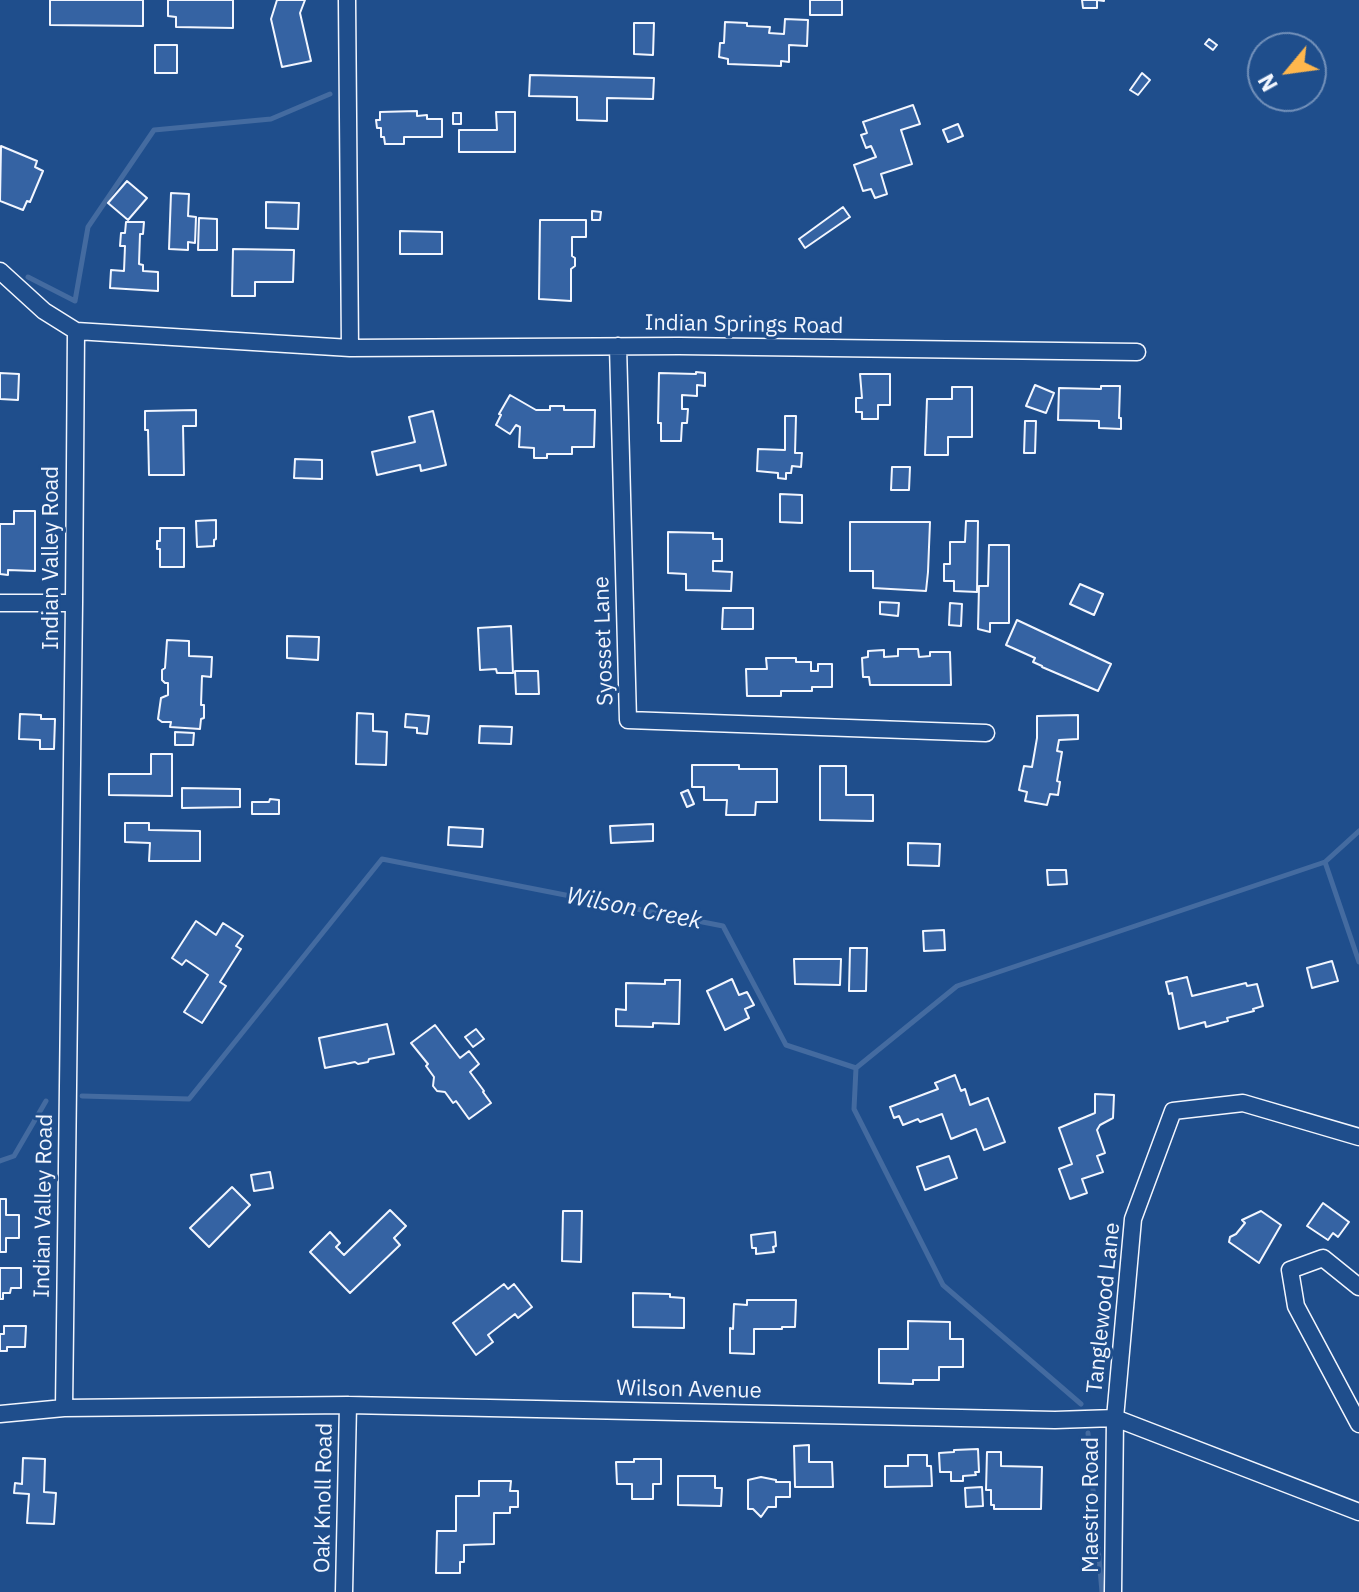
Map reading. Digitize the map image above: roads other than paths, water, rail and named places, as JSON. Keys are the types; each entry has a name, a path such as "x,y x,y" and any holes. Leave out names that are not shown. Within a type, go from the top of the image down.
{"street":[{"path":"0,271 44,311 76,331 350,348 347,0"},
{"name":"Indian Valley Road","path":"64,1408 76,331"},
{"name":"Indian Springs Road","path":"350,348 618,346 1137,352"},
{"name":"Syosset Lane","path":"618,346 628,720 986,733"},
{"path":"0,603 74,603"},
{"name":"Tanglewood Lane","path":"1115,1418 1133,1219 1173,1111 1243,1103 1359,1137"},
{"path":"1359,1287 1323,1258 1290,1270 1296,1306 1359,1424"},
{"name":"Wilson Avenue","path":"0,1414 64,1408 348,1405 1055,1420 1115,1418 1359,1512"},
{"name":"Oak Knoll Road","path":"344,1592 348,1405"},
{"name":"Maestro Road","path":"1113,1592 1115,1418"}],"waterway":[{"path":"28,277 75,301 88,227 154,130 271,119 330,94"},
{"name":"Wilson Creek","path":"82,1096 189,1099 382,859 723,926 786,1045 856,1068 957,986 1325,862 1359,831"},
{"path":"1325,862 1359,962"},
{"path":"856,1068 854,1109 943,1285 1081,1404"},
{"name":"Wilson Creek","path":"0,1161 14,1156 46,1101"},
{"path":"1088,1433 1102,1592"}]}
